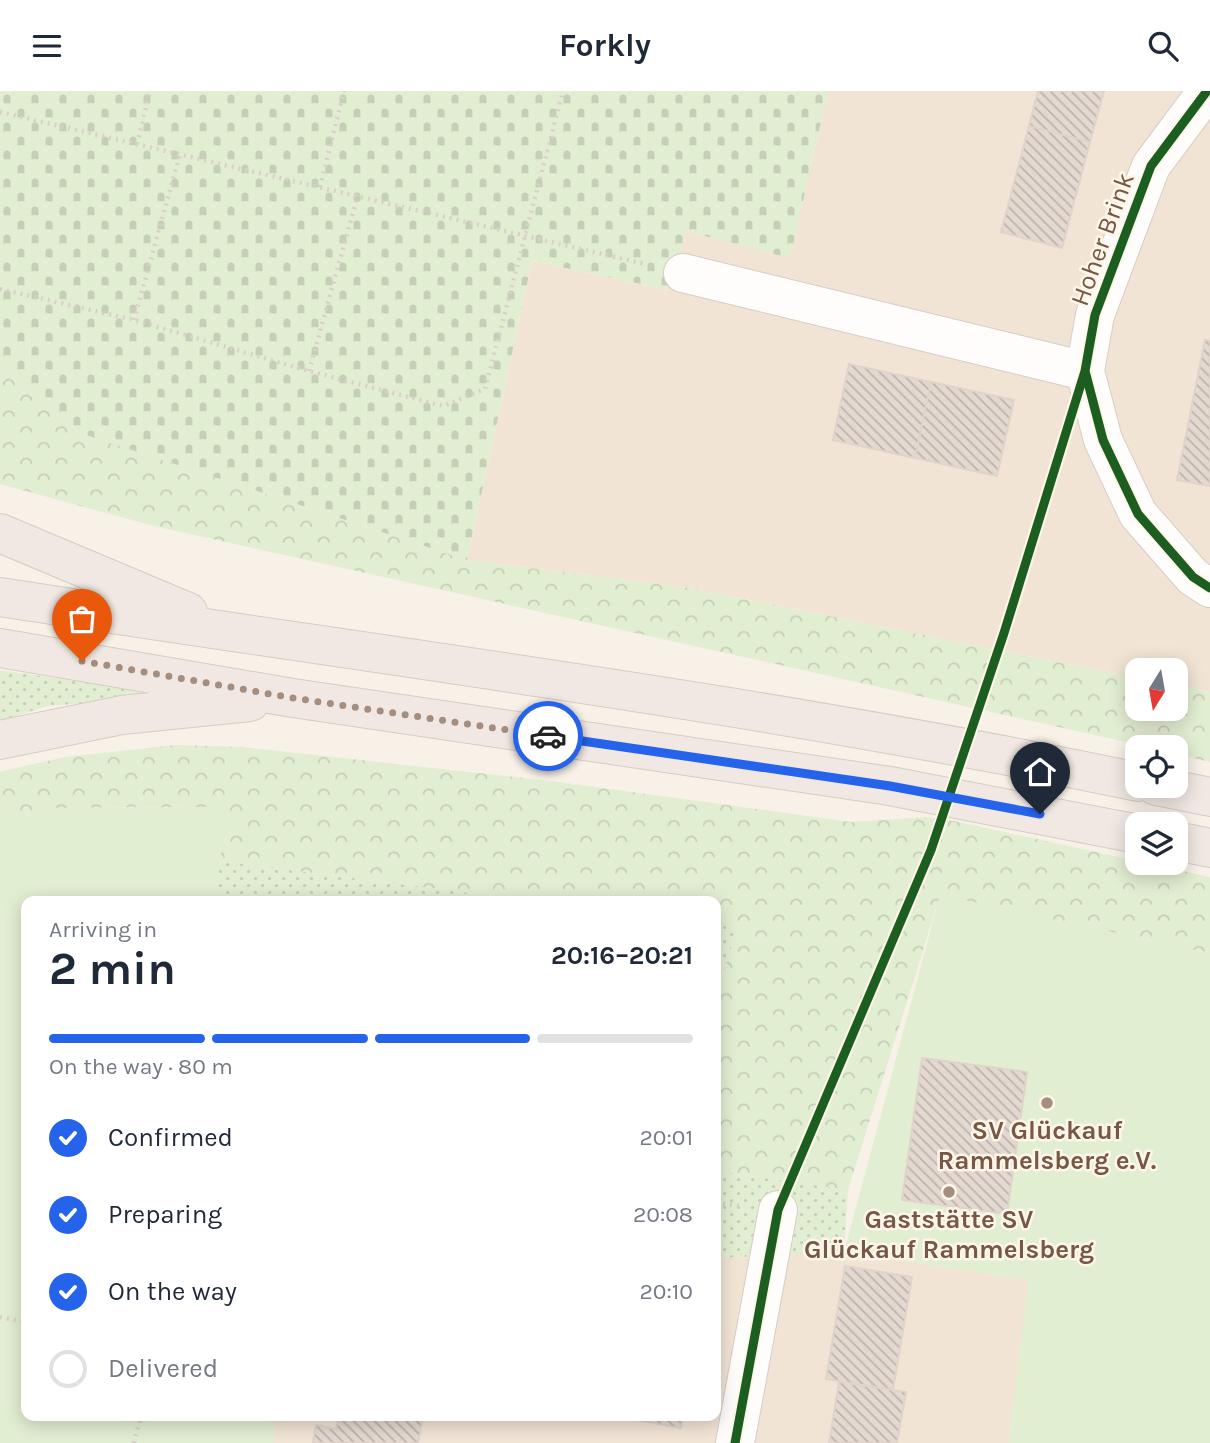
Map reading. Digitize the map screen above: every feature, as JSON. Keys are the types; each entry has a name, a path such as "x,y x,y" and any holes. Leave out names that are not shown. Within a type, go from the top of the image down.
{"highway":[{"path":"0,533 242,635"},
{"path":"0,597 242,635 495,670 927,740 1125,779"},
{"path":"0,648 293,698 890,786 1125,831"},
{"path":"0,740 122,715 293,698"},
{"path":"1188,793 1210,797"},
{"path":"1188,843 1210,848"}],"street":[{"name":"Hoher Brink","path":"1207,91 1151,166 1096,315 1085,371 1103,440 1138,514 1193,577 1210,588"},
{"path":"683,273 1085,371"},
{"path":"735,1443 778,1210"}],"path":[{"path":"137,144 150,91"},
{"path":"320,187 344,91"},
{"path":"0,289 134,320 309,371 443,406 485,389 560,91"},
{"path":"0,113 525,233 683,273"},
{"path":"134,320 180,154"},
{"path":"309,371 358,195"},
{"path":"0,1317 21,1321"},
{"path":"134,1443 140,1421"}],"shaded area":[{"path":"828,91 1210,91 1210,692 1188,687 1188,658 1125,658 1125,676 690,588 467,560 532,261 668,290 685,231 790,257"},
{"path":"844,1252 1029,1280 1009,1443 274,1443 275,1421 721,1421 721,1258"}],"green space":[{"path":"0,91 828,91 790,258 686,231 669,290 532,261 467,560 80,433 0,368"},
{"path":"0,368 80,433 467,560 690,588 1125,676 1125,721 1188,721 1188,687 1210,692 1210,762 1188,757 1188,735 1125,735 1125,742 154,526 0,484"},
{"path":"0,670 178,696 48,706 0,721"},
{"path":"175,745 243,747 559,782 851,822 928,817 1125,858 1125,875 1188,875 1188,872 1210,877 1210,953 940,896 848,1190 721,1172 721,977 738,928 721,926 721,896 494,896 219,861 227,807 48,808 0,816 0,772 65,757"},
{"path":"228,807 215,896 21,896 21,1421 275,1421 274,1443 0,1443 0,816 48,808"},
{"path":"219,861 494,896 215,896"},
{"name":"SV Glückauf Rammelsberg e.V.","path":"940,895 1210,953 1210,1443 1009,1443 1028,1280 844,1252"},
{"path":"721,926 738,928 721,977"},
{"path":"721,1172 848,1190 844,1252 721,1258"}],"building":[{"path":"1038,91 1104,91 1090,142 1029,126"},
{"path":"1029,126 1090,142 1062,248 1001,232"},
{"path":"1205,340 1210,341 1210,486 1177,480"},
{"path":"849,364 931,382 915,458 833,440"},
{"path":"931,382 1014,400 997,476 915,458"},
{"path":"922,1058 1027,1072 1007,1214 902,1200"},
{"path":"845,1266 912,1277 893,1390 826,1379"},
{"path":"839,1382 906,1392 897,1443 829,1443"},
{"path":"338,1421 422,1421 418,1443 313,1443 316,1425 336,1429"},
{"path":"642,1421 682,1421 681,1428"}],"cycle path":[{"path":"1207,91 1151,166 1095,315 1085,371 1103,440 1138,514 1193,577 1210,588"},
{"path":"735,1443 778,1210 931,850 1004,633 1085,371"}],"way so far":[{"path":"82,661 293,698 548,736"}],"place":[{"name":"SV Glückauf Rammelsberg e.V.","path":"1047,1103"},
{"name":"Gaststätte SV Glückauf Rammelsberg","path":"949,1192"}],"route":[{"path":"548,736 890,786 1040,814"}]}
